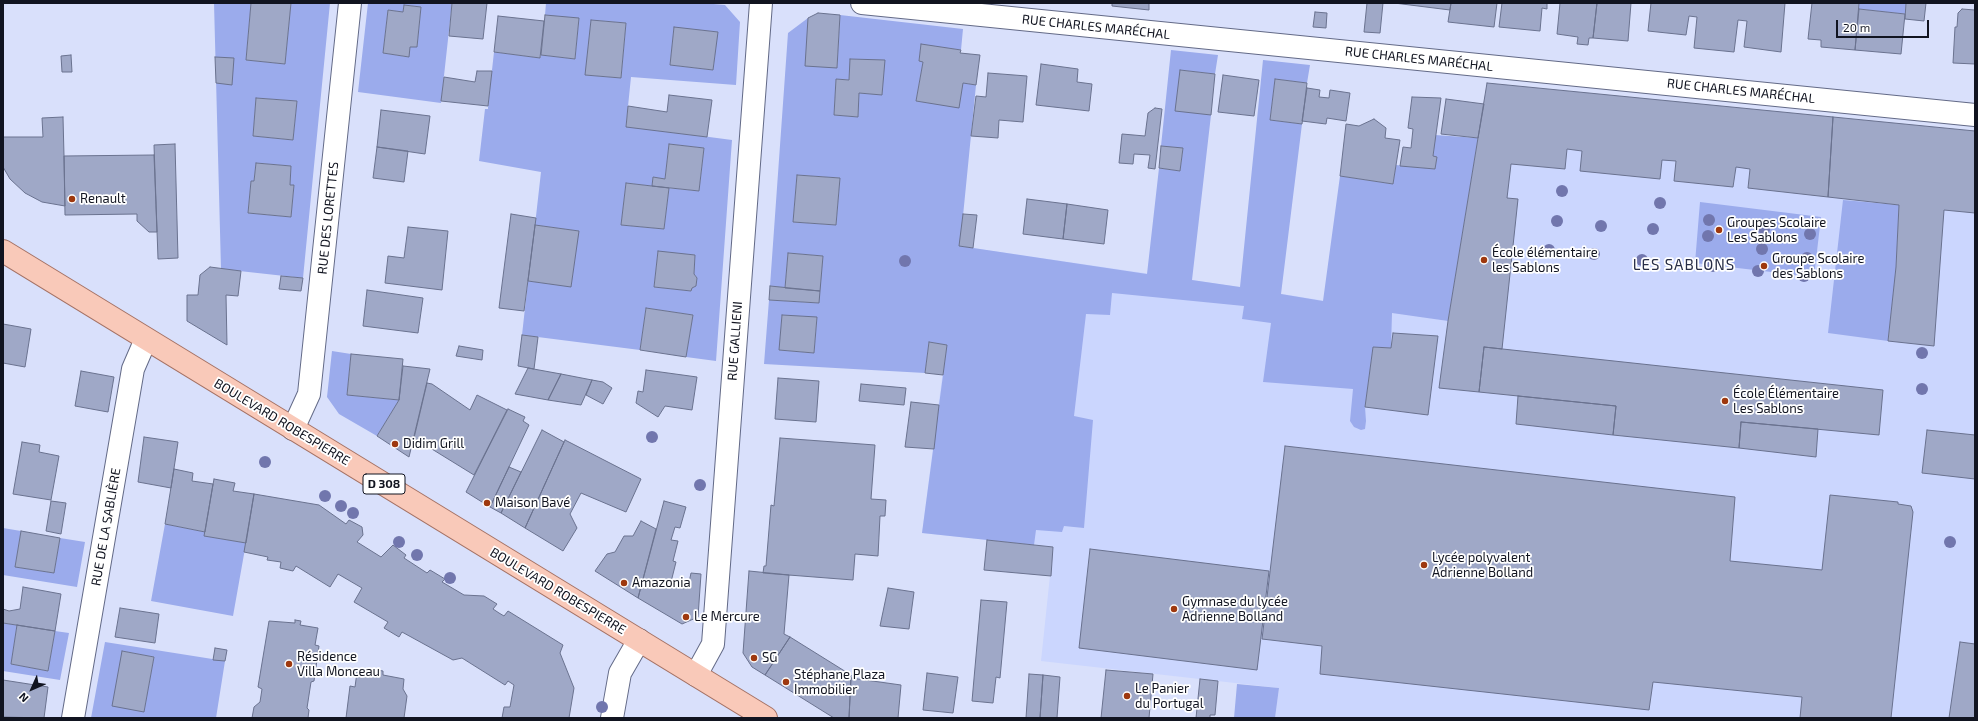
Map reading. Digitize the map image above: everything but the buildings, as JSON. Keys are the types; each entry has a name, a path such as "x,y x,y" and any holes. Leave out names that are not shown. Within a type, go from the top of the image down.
{"main road":[{"name":"BOULEVARD ROBESPIERRE","path":"3,250 766,718"}],"street":[{"name":"RUE DES LORETTES","path":"293,429 309,394 350,3"},
{"name":"RUE GALLIENI","path":"696,675 713,644 761,3"},
{"name":"RUE CHARLES MARÉCHAL","path":"862,3 1975,115"},
{"name":"RUE DE LA SABLIÈRE","path":"73,718 133,369 146,338"},
{"path":"612,718 620,673 639,640"}],"shaded area":[{"path":"214,3 251,3 246,60 285,64 291,3 330,3 303,278 221,269","holes":["256,98 297,101 293,140 253,136","256,163 291,166 290,185 294,186 291,217 248,213 251,181 254,181"]},
{"path":"368,3 452,3 441,103 358,92","holes":["404,5 421,7 417,47 410,47 408,57 383,53 388,10 403,12"]},
{"path":"546,3 702,3 725,5 740,22 736,85 631,77 626,126 732,140 716,361 686,357 693,315 646,308 640,350 522,335 528,281 571,286 578,231 535,225 541,172 479,161 485,109 488,109 494,52 540,58 541,55 575,59 579,19 545,15","holes":["591,20 626,23 621,78 586,75","674,28 717,32 713,70 670,65","669,144 704,148 699,191 669,188 664,229 621,225 626,183 652,186 653,177 665,179","658,252 695,255 694,274 697,278 696,286 692,288 691,291 654,287"]},
{"path":"1859,3 1906,3 1905,14 1859,9"},
{"path":"840,15 963,29 961,50 921,45 919,61 923,62 916,101 932,103 963,83 976,85 960,246 1147,274 1159,168 1180,171 1183,149 1161,146 1171,50 1218,55 1215,74 1180,70 1211,115 1192,280 1240,287 1263,60 1310,65 1307,83 1275,79 1270,120 1302,124 1281,294 1323,301 1340,176 1393,184 1396,165 1435,169 1437,157 1433,156 1435,135 1478,138 1448,321 1392,313 1391,348 1373,347 1365,407 1365,429 1361,430 1354,427 1350,421 1353,389 1263,382 1271,323 1242,319 1244,306 1112,293 1110,315 1086,314 1074,416 1093,420 1084,528 1064,526 1062,532 1036,530 1034,545 922,533 947,345 929,342 925,373 764,364 769,300 818,303 823,256 788,253 785,288 770,286 788,33 808,18 837,68","holes":["851,59 884,61 882,94 859,93 858,117 834,115 836,79 849,80","797,175 840,178 836,225 793,222","782,315 817,318 814,353 780,350"]},
{"path":"1487,83 1975,131 1975,718 1275,718 1279,688 1041,661 1053,547 922,533 959,246 1240,287 1448,321"},
{"path":"1843,200 1899,205 1896,268 1888,341 1828,333"},
{"path":"1700,202 1821,217 1814,277 1695,263"},
{"path":"332,351 351,354 347,395 399,400 377,436 339,414 327,397"},
{"path":"165,524 205,532 205,536 246,543 233,616 151,601"},
{"path":"3,528 21,531 15,567 54,573 60,538 85,542 77,587 3,575"},
{"path":"3,623 17,625 11,664 48,671 55,631 69,633 60,680 3,671"},
{"path":"105,642 225,661 216,718 91,718","holes":["122,651 154,657 144,711"]},
{"path":"1237,684 1279,688 1275,718 1234,718"}],"place":[{"name":"Renault","path":"72,199"},
{"name":"Groupes Scolaire Les Sablons","path":"1719,230"},
{"name":"École élémentaire les Sablons","path":"1484,260"},
{"name":"Groupe Scolaire des Sablons","path":"1764,266"},
{"name":"École Élémentaire Les Sablons","path":"1725,401"},
{"name":"Didim Grill","path":"395,444"},
{"name":"Maison Bavé","path":"487,503"},
{"name":"Lycée polyvalent Adrienne Bolland","path":"1424,565"},
{"name":"Amazonia","path":"624,583"},
{"name":"Gymnase du lycée Adrienne Bolland","path":"1174,609"},
{"name":"Le Mercure","path":"686,617"},
{"name":"SG","path":"754,658"},
{"name":"Résidence Villa Monceau","path":"289,664"},
{"name":"Stéphane Plaza Immobilier","path":"786,682"},
{"name":"Le Panier du Portugal","path":"1127,696"}],"district":[{"name":"LES SABLONS","path":"1684,265"}]}
